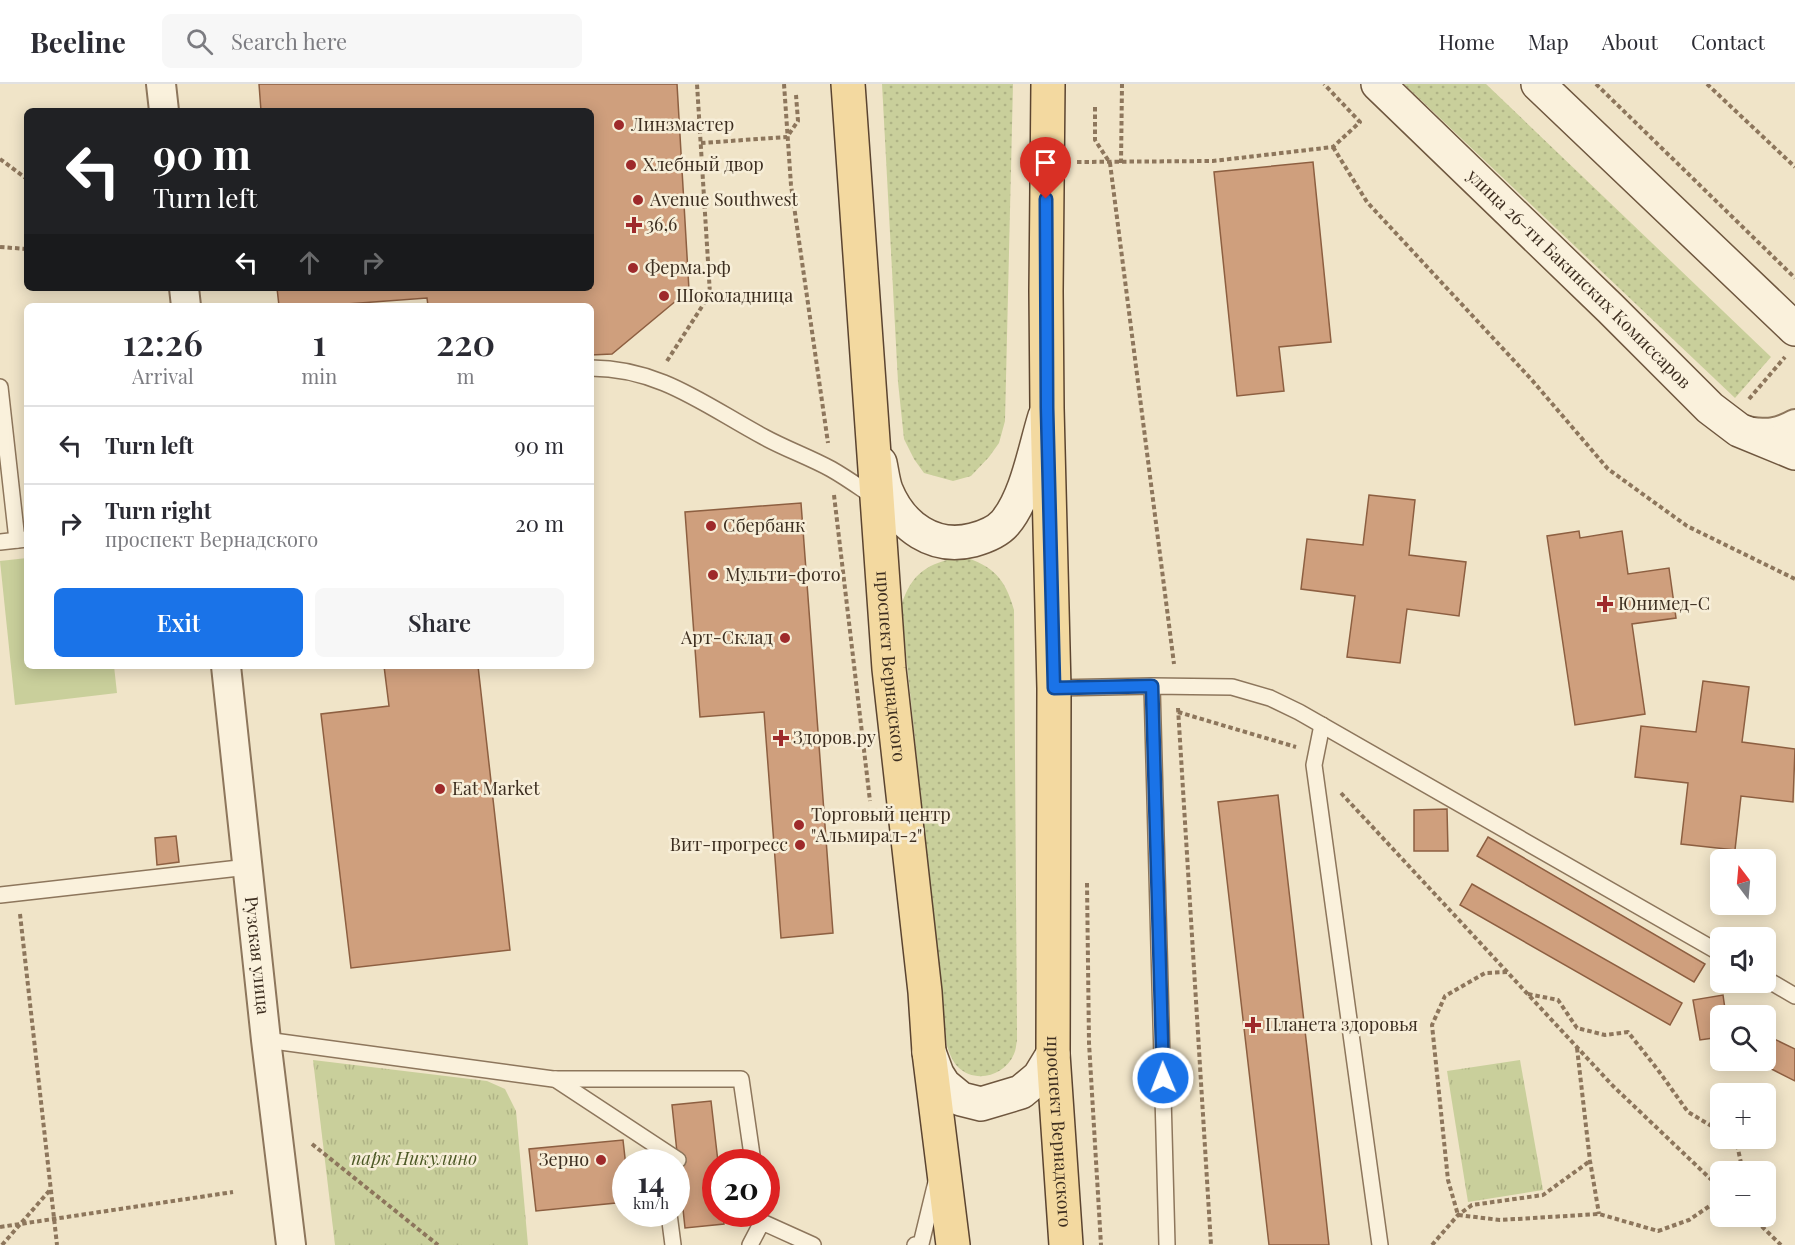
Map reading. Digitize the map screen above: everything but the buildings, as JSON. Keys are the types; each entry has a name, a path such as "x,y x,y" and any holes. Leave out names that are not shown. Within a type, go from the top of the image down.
{"main road":[{"name":"проспект Вернадского","path":"848,84 889,669 929,1052 953,1245"},
{"name":"проспект Вернадского","path":"1048,84 1047,408 1054,688 1053,1054 1066,1245"},
{"name":"улица 26-ти Бакинских Комиссаров","path":"1377,84 1611,309 1710,408 1733,426 1795,453"},
{"path":"1538,84 1791,342"},
{"path":"872,423 886,490 898,512 913,529 937,540 961,543 983,537 1004,525 1018,505 1047,408"},
{"path":"929,1052 937,1074 944,1085 961,1099 981,1104 1021,1092 1039,1077 1053,1054"}],"street":[{"path":"160,84 164,108"},
{"path":"1733,426 1763,434 1782,431 1795,424"},
{"name":"Рузская улица","path":"226,669 266,1040 291,1245"}],"lane":[{"path":"594,368 615,368 655,379 696,398 765,438 831,469 877,499"},
{"path":"0,387 22,539 0,542"},
{"path":"1152,686 1167,1245"},
{"path":"1054,688 1232,687 1270,698 1322,725 1710,948"},
{"path":"1322,725 1314,765 1380,1245"},
{"path":"0,895 248,867"},
{"path":"1776,985 1795,996"},
{"path":"266,1040 553,1079 741,1079 751,1149"},
{"path":"553,1079 656,1149"},
{"path":"915,1245 921,1244 942,1155"},
{"path":"671,1227 673,1245"},
{"path":"750,1245 754,1227"},
{"path":"778,1227 813,1245"}],"path":[{"path":"655,379 710,294 697,84"},
{"path":"784,84 792,185 831,469 870,803"},
{"path":"1121,163 1122,84"},
{"path":"1073,162 1213,161 1333,147 1360,122 1324,84"},
{"path":"1596,84 1795,278"},
{"path":"1707,84 1795,167"},
{"path":"787,138 798,121 796,95"},
{"path":"1095,107 1095,140 1110,163 1177,686 1211,1245"},
{"path":"701,143 787,138"},
{"path":"1333,147 1367,202 1531,379 1608,469 1687,526 1795,579"},
{"path":"0,159 24,177"},
{"path":"0,247 24,249"},
{"path":"1733,426 1791,342"},
{"path":"1178,712 1300,748 1612,1086 1710,1179"},
{"path":"18,893 57,1245"},
{"path":"1458,1215 1448,1180 1432,1025 1445,996 1485,973 1508,972"},
{"path":"1528,994 1558,1000 1577,1028 1605,1035 1628,1032 1659,1070 1688,1112 1710,1125"},
{"path":"1576,1047 1599,1214"},
{"path":"312,1144 438,1245"},
{"path":"1432,1245 1458,1215 1472,1205 1543,1195 1590,1161"},
{"path":"2,1245 51,1189"},
{"path":"0,1227 233,1192"},
{"path":"1458,1215 1500,1221 1599,1214 1658,1231 1689,1220 1710,1206"},
{"path":"1762,1227 1781,1245"}],"green space":[{"path":"882,84 1013,84 1005,421 999,443 989,457 971,476 953,481 924,473 904,439 898,382"},
{"path":"1404,84 1486,84 1771,357 1735,398"},
{"path":"962,556 990,569 1002,581 1014,610 1017,1040 1014,1054 1004,1068 981,1076 965,1072 958,1067 947,1046 901,606 910,585 922,571 939,562"},
{"path":"24,558 24,669 114,669 117,693 15,705 0,561"},
{"name":"парк Никулино","path":"313,1060 487,1081 505,1089 516,1111 528,1245 335,1245"},
{"path":"1520,1060 1543,1190 1468,1202 1447,1071"}],"place":[{"name":"Линзмастер","path":"619,125"},
{"name":"Хлебный двор","path":"631,165"},
{"name":"Avenue Southwest","path":"638,200"},
{"name":"36,6","path":"634,225"},
{"name":"Ферма.рф","path":"633,268"},
{"name":"Шоколадница","path":"664,296"},
{"name":"Сбербанк","path":"711,526"},
{"name":"Мульти-фото","path":"713,575"},
{"name":"Юнимед-С","path":"1605,604"},
{"name":"Арт-Склад","path":"785,638"},
{"name":"Здоров.ру","path":"781,738"},
{"name":"Eat Market","path":"440,789"},
{"name":"Торговый центр \"Альмирал-2\"","path":"799,825"},
{"name":"Вит-прогресс","path":"800,845"},
{"name":"Планета здоровья","path":"1253,1025"},
{"name":"Зерно","path":"601,1160"}],"route":[{"path":"1046,199 1047,408 1054,688 1152,686 1163,1078"}]}
